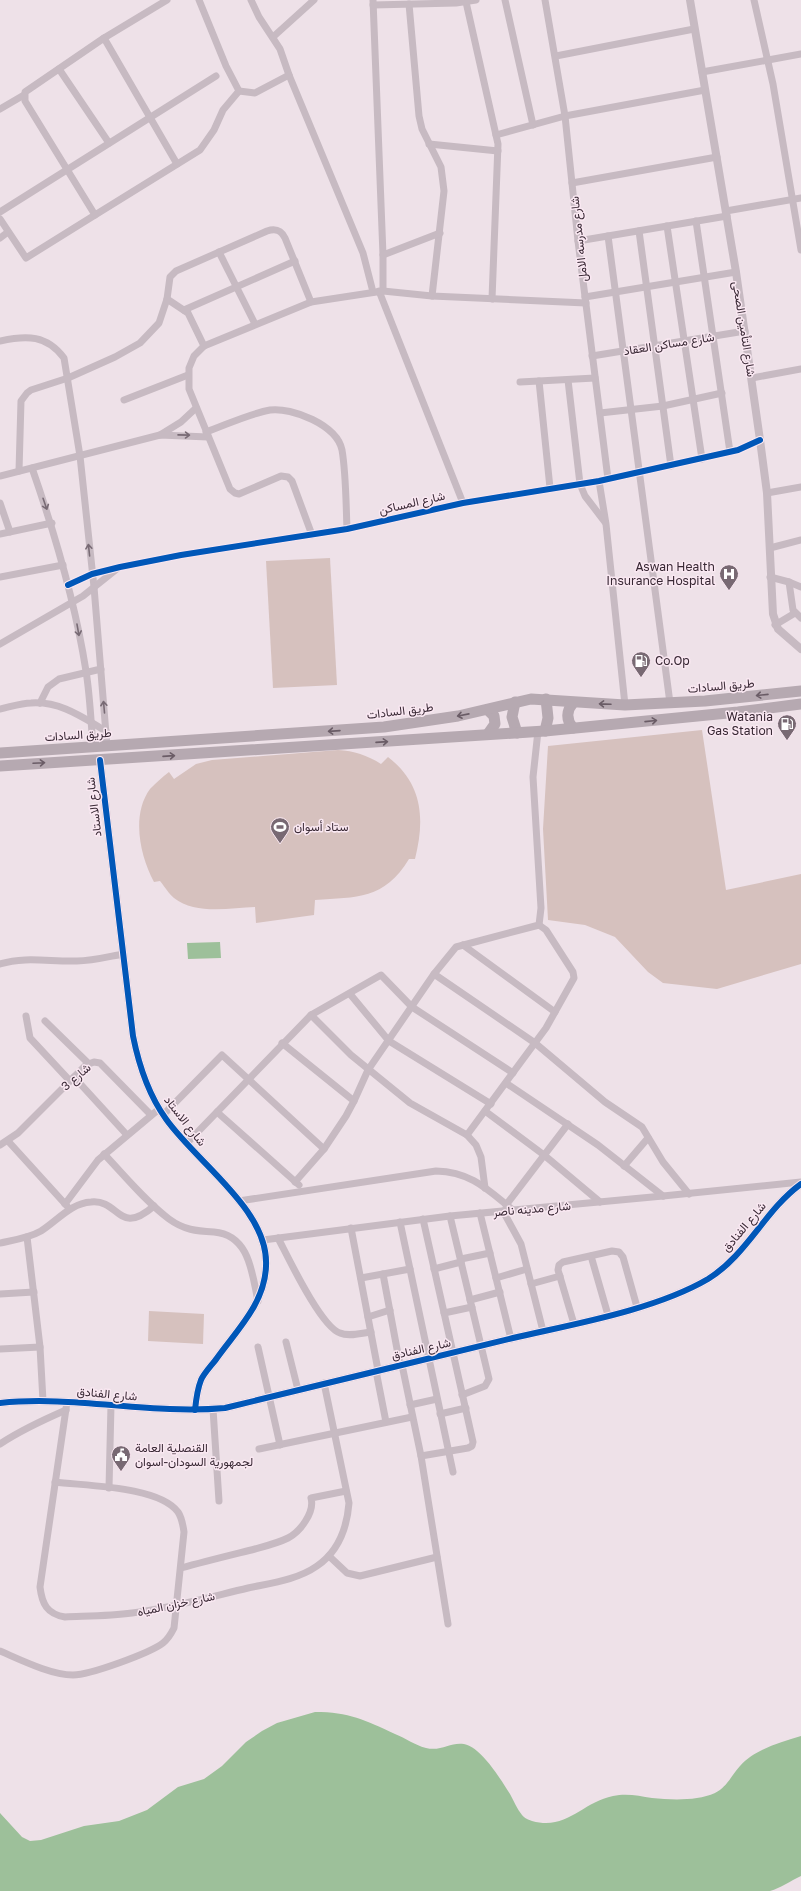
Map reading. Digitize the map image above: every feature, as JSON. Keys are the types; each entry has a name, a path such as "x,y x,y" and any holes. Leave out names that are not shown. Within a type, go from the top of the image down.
{"main road":[{"name":"طريق السادات","path":"0,753 365,729 421,722 488,710 531,699 625,705 705,701 801,691"},
{"path":"541,731 548,718 546,699"},
{"path":"515,702 512,718 517,733"},
{"path":"573,702 569,709 568,718 573,728"},
{"path":"0,766 517,733 801,704"},
{"path":"488,710 494,716 495,724 488,734"}],"street":[{"path":"0,109 24,95 29,88 104,38 167,0"},
{"path":"200,0 226,66 239,91"},
{"path":"251,0 259,17 280,49 289,75 363,253 463,503"},
{"path":"273,37 314,0"},
{"path":"378,291 383,255 373,3 409,4 466,2 476,0"},
{"path":"505,0 533,125"},
{"name":"شارع مدرسه الامل","path":"545,0 556,56 565,116 578,241 608,479"},
{"name":"شارع التأمين الصحى","path":"690,0 736,272 752,378 767,493 772,614 776,625 782,634 801,649"},
{"path":"754,0 768,59 801,250"},
{"path":"466,2 496,135 498,151 492,299"},
{"path":"409,4 419,116 422,129 438,157 444,191 432,296"},
{"path":"556,56 694,29"},
{"path":"104,38 177,164"},
{"path":"702,72 801,54"},
{"path":"59,69 109,143"},
{"path":"239,91 255,93 289,75"},
{"path":"0,212 67,169 150,119 216,76"},
{"path":"496,135 565,116 705,90"},
{"path":"0,219 26,258 200,150 214,130 223,110 239,91"},
{"path":"24,95 25,100 95,215"},
{"path":"430,144 498,151"},
{"path":"572,183 717,157"},
{"path":"578,241 696,221 801,198"},
{"path":"696,221 730,452"},
{"path":"667,226 702,459"},
{"path":"19,471 21,401 23,396 31,390 68,378 116,357 140,343 159,323 167,299 168,282 173,273 273,229 278,230 283,233 286,238 311,302"},
{"path":"639,231 671,466"},
{"path":"0,238 8,232"},
{"path":"383,255 440,232"},
{"path":"608,236 670,703"},
{"path":"219,252 255,324"},
{"path":"184,310 295,261"},
{"path":"312,535 290,479 281,476 242,493 235,493 230,489 189,389 188,375 194,356 204,346 311,302 378,291 432,296 492,299 586,300 616,292 736,272"},
{"path":"167,299 184,310 191,318 204,346"},
{"name":"شارع مساكن العقاد","path":"592,356 745,331"},
{"path":"0,341 16,338 40,339 55,346 64,358 80,456 94,587 107,746"},
{"path":"752,378 801,369"},
{"path":"124,400 188,375"},
{"path":"520,382 595,378"},
{"path":"568,380 580,484 585,496 606,524"},
{"path":"540,381 550,488"},
{"path":"600,413 662,406 722,393"},
{"path":"160,435 181,422 196,408"},
{"path":"0,476 160,435 207,434 263,412 275,410 287,412 323,425 337,438 342,450 347,529"},
{"name":"شارع المساكن","path":"68,585 92,574 120,567 181,555 347,529 463,503 599,481 671,466 746,448 760,440"},
{"path":"32,468 52,523 72,601 86,672 93,747"},
{"path":"599,481 606,524 625,705"},
{"path":"767,493 801,487"},
{"path":"0,503 10,532"},
{"path":"0,534 52,523"},
{"path":"770,548 801,540"},
{"path":"0,577 63,565"},
{"name":"شارع المساكن","path":"1,642 72,601 94,587 120,567"},
{"path":"770,577 801,587"},
{"path":"776,625 798,616 792,605 789,582"},
{"path":"40,703 48,687 53,682 59,679 101,669"},
{"path":"0,708 31,703 53,704 68,708 106,730"},
{"path":"539,925 541,908 533,777 541,731"},
{"name":"شارع الاستاد","path":"100,760 122,954 136,1055 142,1073 161,1112 254,1219 263,1240 267,1265 266,1277 258,1301 201,1379 196,1397 195,1410"},
{"path":"295,1182 324,1149 346,1116 368,1070 434,974 456,947 539,925"},
{"path":"467,1136 535,1043 555,1012 574,978 572,972 546,930 539,925"},
{"path":"463,945 555,1012"},
{"path":"0,964 23,959 83,961 122,954"},
{"path":"434,974 535,1043 605,1102 642,1127 663,1162 689,1194"},
{"path":"187,1143 282,1043 311,1015 380,976 412,1007 513,1073"},
{"path":"350,994 389,1041 491,1104"},
{"path":"311,1015 350,1055 410,1103 467,1136 476,1145 481,1157 485,1188"},
{"path":"26,1016 30,1038 127,1135"},
{"path":"45,1021 88,1063"},
{"path":"282,1043 354,1101"},
{"path":"0,1243 27,1237 41,1231 68,1207 89,1170 104,1154 151,1115 161,1112 222,1054 324,1149"},
{"name":"شارع 3","path":"0,1146 8,1142 88,1063 100,1063 151,1115"},
{"path":"506,1083 598,1145 663,1196"},
{"path":"485,1111 544,1155 600,1202"},
{"path":"216,1112 304,1191"},
{"path":"505,1208 568,1124"},
{"path":"624,1166 648,1138"},
{"path":"8,1142 68,1207"},
{"path":"104,1154 154,1206 184,1229 217,1233 231,1238 241,1245 247,1255 258,1301"},
{"path":"239,1201 436,1171 462,1174 485,1188 505,1208 516,1233 544,1331"},
{"name":"شارع مدينه ناصر","path":"263,1240 480,1213 505,1208 513,1210 801,1183"},
{"name":"شارع الفنادق","path":"0,1403 43,1401 67,1406 111,1405 152,1409 195,1410 225,1408 608,1315 690,1289 716,1273 743,1249 784,1197 801,1183"},
{"path":"68,1207 98,1202 123,1216 132,1219 144,1214 154,1206"},
{"path":"480,1213 512,1339"},
{"path":"450,1216 489,1379 488,1384 485,1386 462,1395"},
{"path":"421,1456 468,1448 473,1444 423,1219"},
{"path":"400,1222 453,1472"},
{"path":"351,1228 371,1332 386,1422"},
{"path":"27,1237 40,1347 43,1401"},
{"path":"278,1238 307,1294 334,1330 346,1335 371,1332"},
{"path":"574,1324 558,1268 561,1264 612,1251 622,1254 637,1307"},
{"path":"434,1269 490,1253"},
{"path":"591,1256 608,1315"},
{"path":"496,1278 527,1268"},
{"path":"361,1278 410,1269"},
{"path":"383,1274 421,1456 448,1624"},
{"path":"531,1284 560,1276"},
{"path":"0,1294 34,1292"},
{"path":"444,1313 500,1292"},
{"path":"368,1317 390,1310"},
{"path":"286,1342 298,1390"},
{"path":"0,1349 40,1347"},
{"path":"258,1347 280,1445"},
{"name":"شارع خزان المياه","path":"67,1406 40,1587 41,1598 48,1610 56,1615 65,1617 131,1613 177,1605 293,1578 318,1565 329,1556 338,1544 344,1531 349,1503 324,1383"},
{"path":"410,1405 437,1399"},
{"path":"109,1488 111,1405"},
{"path":"0,1444 67,1406"},
{"path":"440,1414 466,1408"},
{"path":"213,1409 219,1501"},
{"path":"259,1449 412,1417"},
{"path":"0,1651 57,1672 73,1675 90,1673 120,1663 162,1644 169,1637 174,1628 184,1532 182,1522 177,1511 161,1498 139,1491 55,1482"},
{"path":"181,1568 239,1553 288,1538 300,1529 313,1505 311,1498 346,1491"},
{"path":"329,1556 347,1574 360,1576 437,1557"}],"shaded area":[{"path":"330,558 337,685 273,688 266,561"},
{"path":"702,730 726,890 801,874 801,964 717,989 663,983 648,972 615,937 585,925 548,920 543,829 548,746"},
{"name":"ستاد أسوان","path":"338,750 360,754 381,764 388,757 400,767 415,791 420,816 420,830 415,859 409,859 400,872 390,882 368,894 357,897 315,900 314,915 256,923 255,907 202,909 192,907 174,898 160,881 154,882 145,860 139,823 144,799 150,789 169,772 174,779 196,764 212,760"},
{"path":"220,942 221,958 188,959 187,943"},
{"path":"149,1311 204,1314 203,1344 148,1341"},
{"path":"315,1712 347,1715 375,1725 426,1748 433,1749 457,1744 470,1746 482,1755 491,1766 523,1816 532,1821 544,1823 565,1819 602,1799 618,1795 676,1799 692,1799 708,1796 723,1788 740,1766 753,1755 768,1747 801,1736 801,1876 770,1891 0,1891 0,1813 22,1837 30,1841 41,1840 84,1826 119,1821 147,1810 178,1787 204,1779 222,1766 246,1742 262,1731 277,1723"}],"cycle path":[{"path":"68,585 92,574 181,555 347,529 463,503 599,481 738,450 760,440"},
{"path":"100,760 133,1036 141,1069 149,1090 166,1119 179,1136 229,1188 244,1206 256,1226 264,1245 266,1266 261,1292 249,1315 202,1377 195,1410"},
{"path":"0,1403 56,1401 169,1409 225,1408 614,1315 664,1299 687,1290 708,1279 734,1258 777,1206 801,1184"}],"place":[{"name":"Aswan Health Insurance Hospital","path":"729,591"},
{"name":"Co.Op","path":"641,678"},
{"name":"Watania Gas Station","path":"787,741"},
{"name":"ستاد أسوان","path":"280,844"},
{"name":"القنصلية العامة لجمهورية السودان-اسوان","path":"121,1472"}]}
